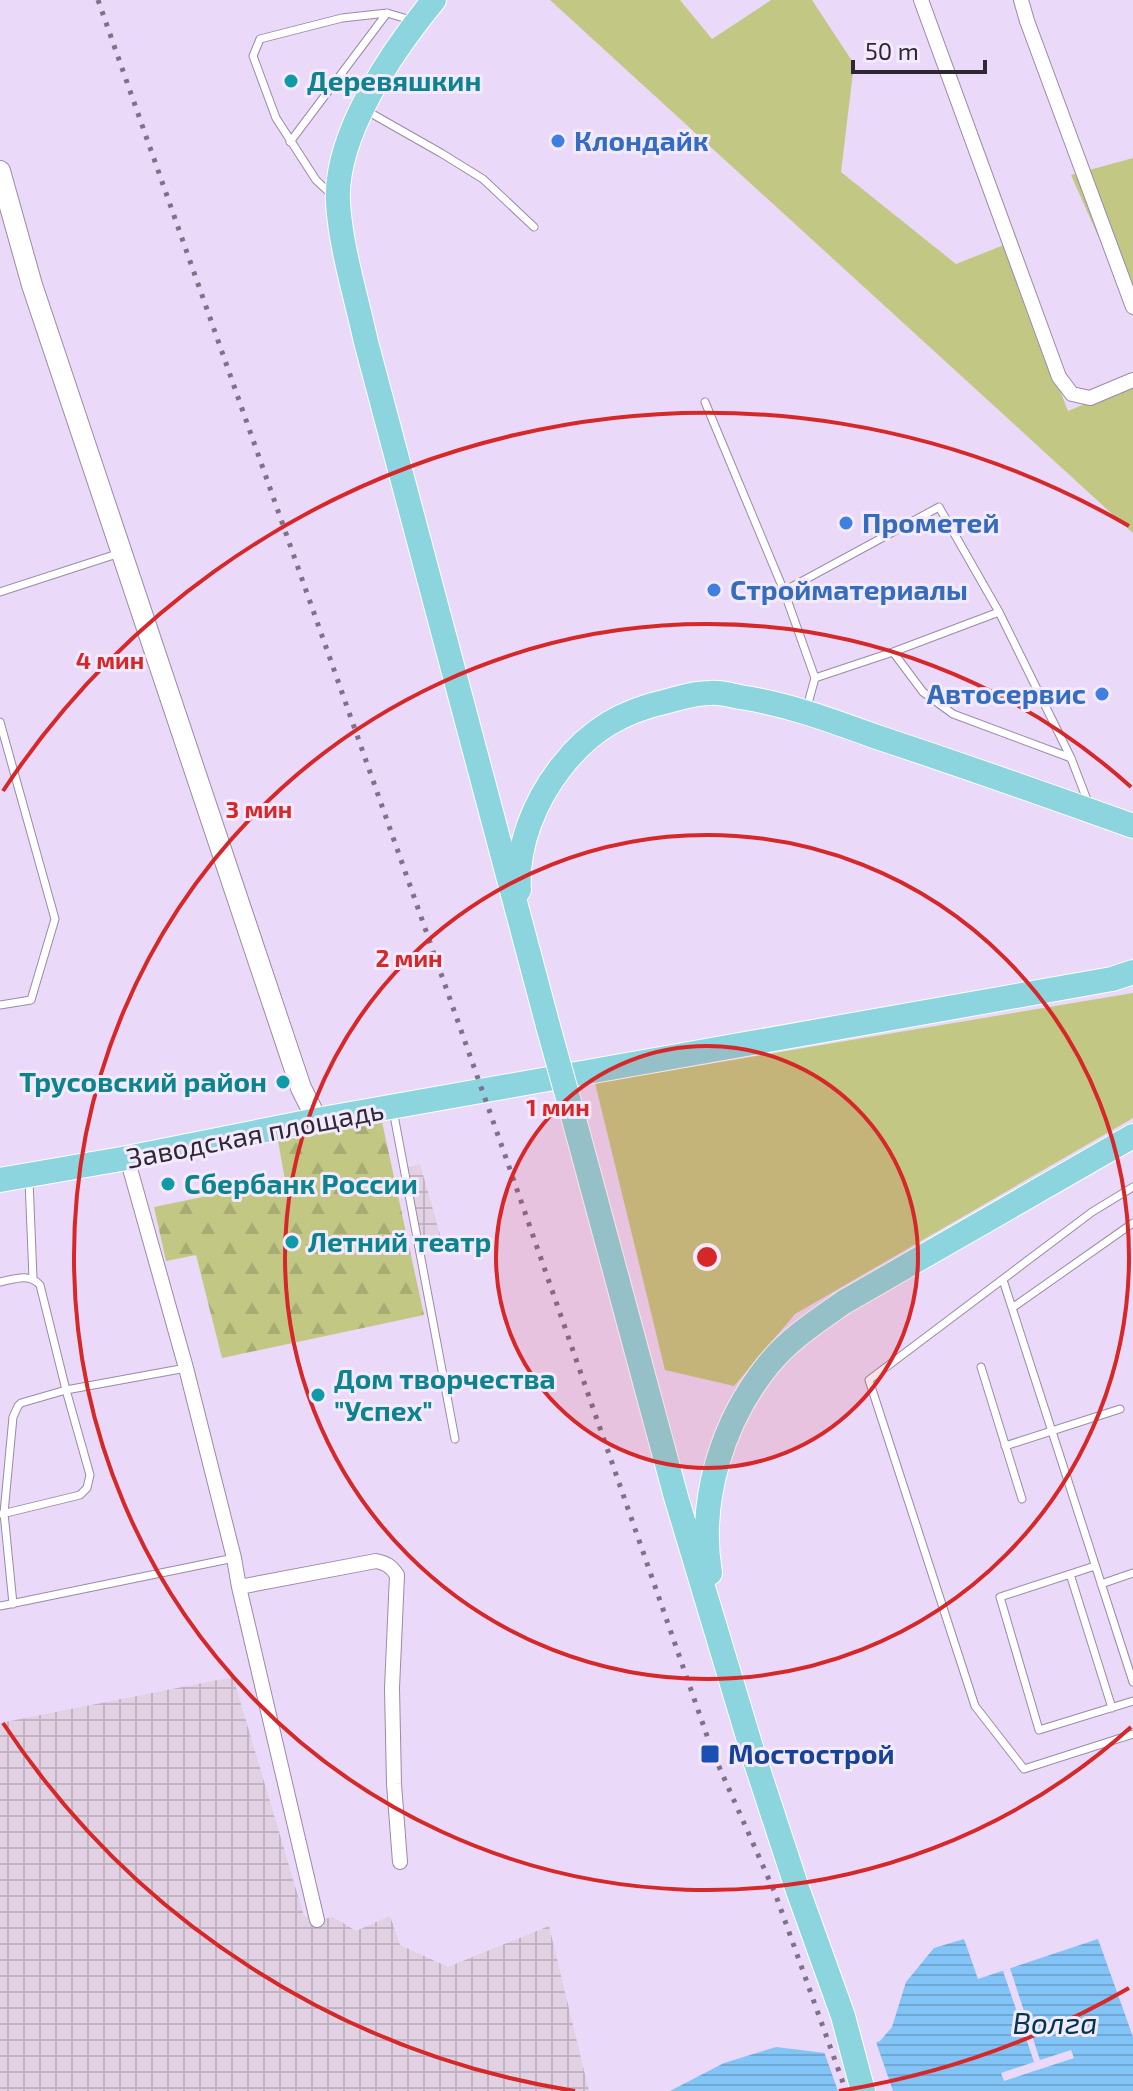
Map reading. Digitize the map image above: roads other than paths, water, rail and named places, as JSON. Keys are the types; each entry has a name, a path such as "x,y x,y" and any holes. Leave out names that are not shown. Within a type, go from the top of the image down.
{"main road":[{"path":"434,0 416,22 361,108 352,131 342,164 338,200 343,236 366,342 676,1497 796,1885 843,2016 877,2091"},
{"path":"522,928 520,855 528,827 557,773 576,748 625,714 652,704 712,692 806,711 1133,826"},
{"name":"Заводская площадь","path":"0,1180 317,1120 1126,977"},
{"path":"720,1639 707,1556 709,1507 716,1466 744,1399 769,1364 800,1333 844,1302 1133,1136"},
{"path":"843,2016 863,2091"}],"street":[{"path":"921,0 1059,377 1072,394 1090,398 1133,380"},
{"path":"1021,0 1133,307"},
{"path":"0,171 32,285 301,1088 317,1120"},
{"path":"127,1158 186,1368 234,1558 317,1920"},
{"path":"239,1587 376,1561 392,1567 397,1575 392,1688 394,1784 400,1862"}],"lane":[{"path":"338,200 316,180 276,118 253,56 260,39 342,18 387,13 416,22"},
{"path":"290,142 387,13"},
{"path":"361,108 483,179 534,227"},
{"path":"705,402 784,591 815,678 806,711"},
{"path":"784,591 939,507 999,612 1071,758 1091,811"},
{"path":"0,592 122,552"},
{"path":"815,678 999,612"},
{"path":"893,652 923,692 953,714 1071,758"},
{"path":"0,722 55,919 31,1000 0,1005"},
{"path":"392,1108 455,1439"},
{"path":"29,1175 33,1278"},
{"path":"1133,1187 1092,1212 869,1380 975,1706 1024,1769 1133,1734"},
{"path":"1012,1308 1133,1223"},
{"path":"0,1282 27,1277 40,1285 90,1475 87,1488 80,1495 2,1514"},
{"path":"1003,1280 1133,1682"},
{"path":"981,1367 1022,1499"},
{"path":"13,1604 2,1514 15,1412 21,1403 66,1390 186,1368"},
{"path":"1005,1446 1120,1409"},
{"path":"0,1606 234,1558"},
{"path":"1095,1566 1000,1597 1039,1730 1133,1701"},
{"path":"1101,1584 1133,1573"},
{"path":"1070,1574 1112,1708"}],"water":[{"name":"Волга","path":"964,1939 978,1979 1098,1939 1133,2037 1133,2091 670,2091 724,2063 776,2047 841,2055 880,2041 892,2027 906,1982 934,1948"}],"railway":[{"path":"98,0 713,1753 775,1893 846,2091"}],"place":[{"name":"Деревяшкин","path":"291,81"},
{"name":"Клондайк","path":"558,141"},
{"name":"Прометей","path":"846,523"},
{"name":"Стройматериалы","path":"714,590"},
{"name":"Автосервис","path":"1102,694"},
{"name":"Трусовский район","path":"283,1082"},
{"name":"Сбербанк России","path":"168,1184"},
{"name":"Летний театр","path":"292,1242"},
{"name":"Дом творчества \"Успех\"","path":"318,1395"},
{"name":"Мостострой","path":"710,1754"}]}
